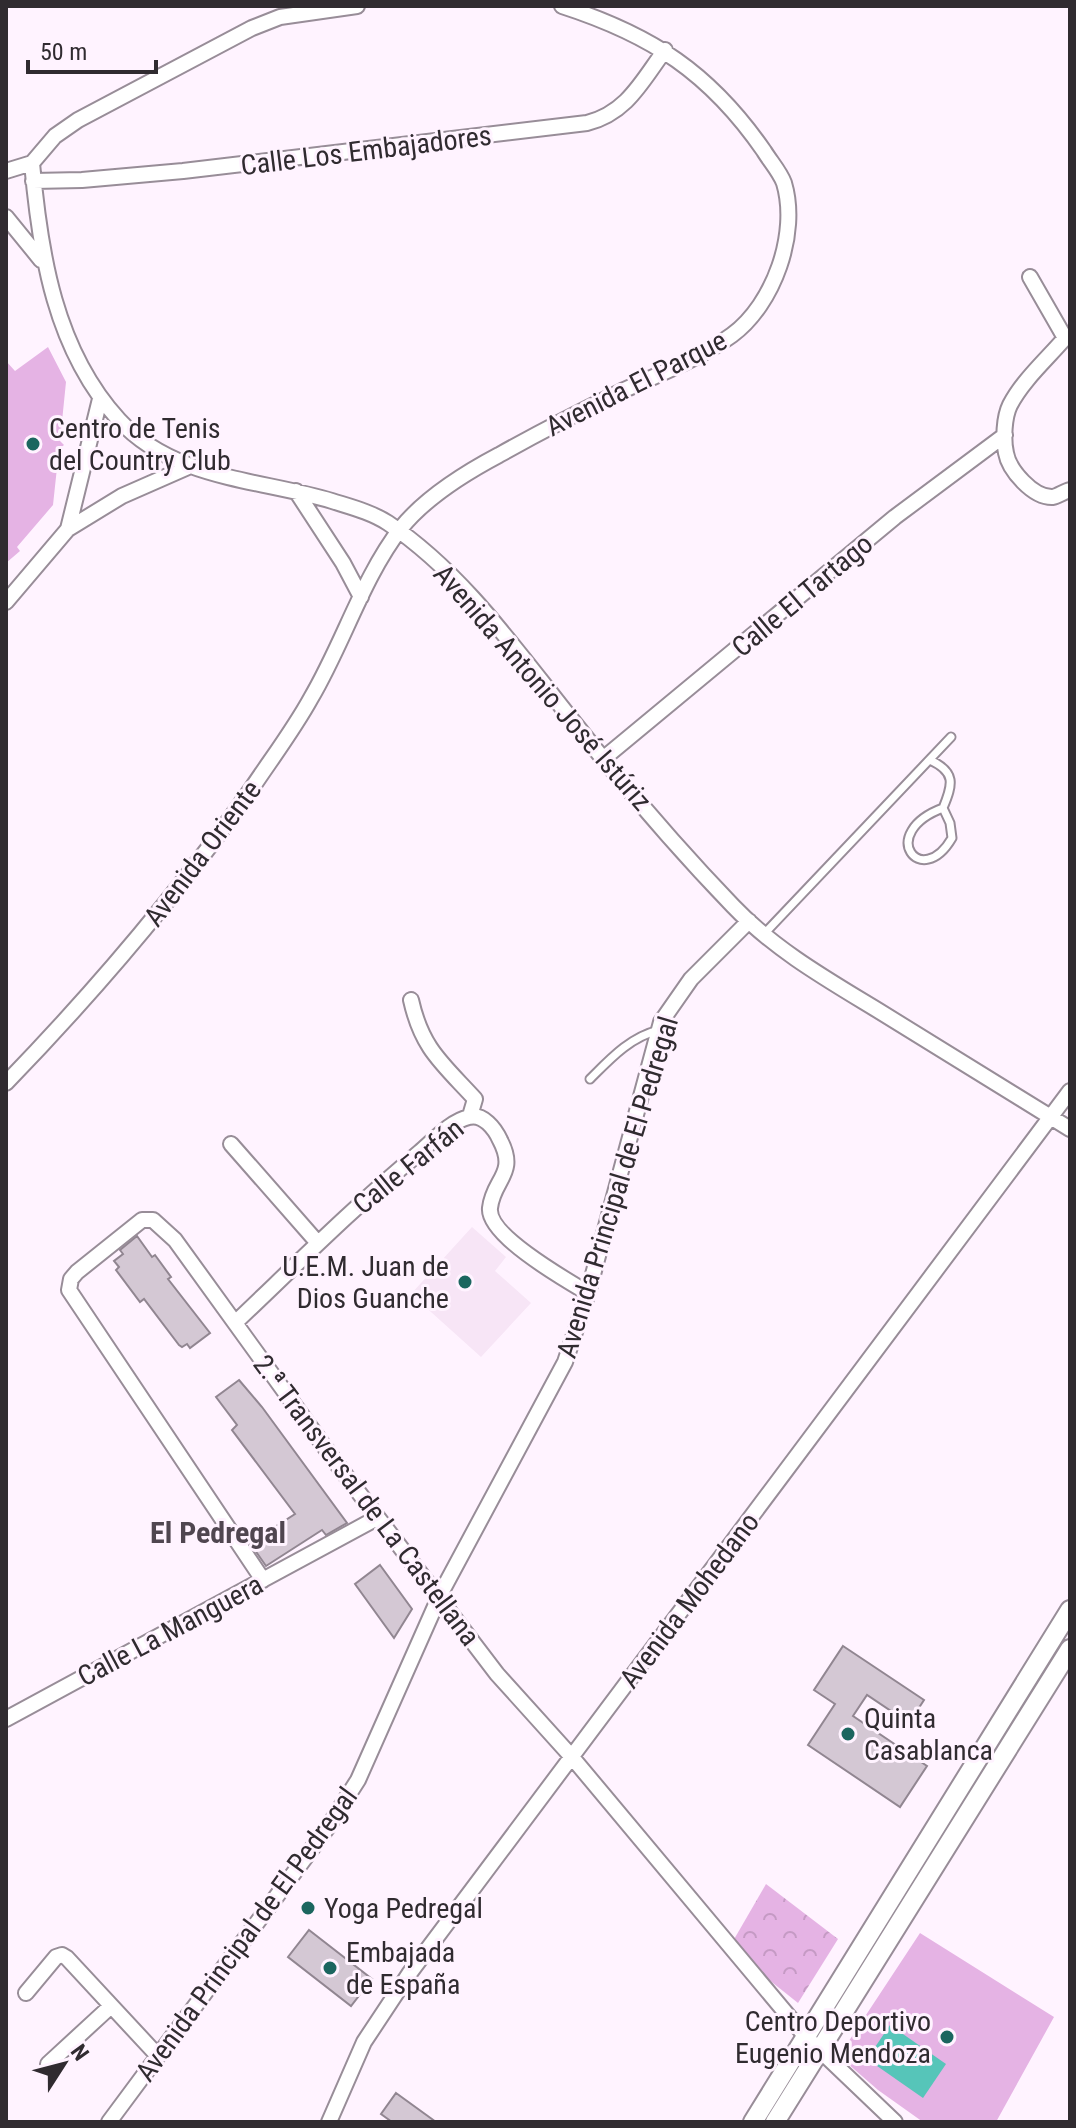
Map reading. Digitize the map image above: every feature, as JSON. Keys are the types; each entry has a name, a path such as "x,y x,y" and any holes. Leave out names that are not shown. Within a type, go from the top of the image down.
{"street":[{"path":"6,171 32,163 55,136 78,120 252,28 280,17 357,6"},
{"name":"Avenida El Parque","path":"399,531 469,471 571,416 714,346 748,321 776,274 788,240 789,211 783,180 733,109 665,50 615,25 562,6"},
{"name":"Calle Los Embajadores","path":"33,181 183,171 587,123 614,114 627,102 665,50"},
{"name":"Avenida Antonio José Istúriz","path":"32,163 44,264 63,330 100,399 130,432 188,467 296,491 372,514 399,531 456,579 603,759 749,921 802,964 1070,1129"},
{"name":"Avenida Antonio José Istúriz","path":"6,217 44,264"},
{"path":"1030,277 1068,337 1030,377 1008,407 1006,456 1019,477 1035,492 1052,497 1070,490"},
{"path":"68,529 100,399"},
{"name":"Calle El Tartago","path":"603,759 895,517 1005,435"},
{"path":"6,602 68,529 122,496 188,467"},
{"path":"296,491 343,563 361,597"},
{"name":"Avenida Oriente","path":"6,1083 122,958 203,858 311,699 361,597 399,531"},
{"name":"Avenida Principal de El Pedregal","path":"117,2118 158,2056 328,1827 358,1780 438,1599 557,1379 588,1293 659,1030 668,1009 691,979 749,921"},
{"path":"411,1000 417,1028 432,1052 475,1099 470,1116"},
{"name":"Avenida Mohedano","path":"329,2122 364,2042 394,1997 1070,1091"},
{"name":"Calle Farfán","path":"236,1322 317,1242 449,1128 470,1116 487,1122 499,1138 508,1163 489,1210 491,1220 516,1245 588,1293"},
{"path":"231,1144 317,1242"},
{"name":"2.ª Transversal de La Castellana","path":"263,1580 69,1290 71,1279 142,1220 153,1220 175,1240 377,1518 497,1674 571,1756 813,2043 895,2122"},
{"name":"Calle La Manguera","path":"6,1719 377,1518"},
{"path":"775,2122 813,2043 1070,1610"},
{"path":"753,2122 813,2043 1070,1649"},
{"path":"26,1993 56,1957 62,1955 158,2056"},
{"path":"48,2064 111,2006"}],"lane":[{"path":"764,934 951,737"},
{"path":"930,760 943,766 951,778 951,789 943,808 920,818 907,838 914,858 922,861 938,855 952,838 943,808"},
{"path":"590,1079 632,1041 659,1030"}],"shaded area":[{"name":"U.E.M. Juan de Dios Guanche","path":"472,1227 506,1257 495,1271 531,1303 481,1357 411,1294"},
{"path":"890,2025 946,2064 923,2098 867,2059"}],"green space":[{"name":"Centro de Tenis del Country Club","path":"48,347 66,382 60,441 64,445 59,449 53,505 17,547 20,551 6,563 6,361 15,371"},
{"path":"766,1884 838,1939 798,2003 729,1948"},
{"name":"Centro Deportivo Eugenio Mendoza","path":"920,1933 1054,2017 996,2122 923,2122 878,2090 839,2056"}],"building":[{"path":"137,1236 152,1257 155,1255 171,1277 168,1279 210,1333 190,1348 187,1344 179,1345 144,1299 140,1302 116,1270 119,1267 114,1261 123,1254 120,1250"},
{"path":"239,1380 347,1523 326,1535 322,1530 266,1566 250,1543 295,1514 232,1430 237,1425 216,1397"},
{"path":"380,1565 412,1609 394,1638 355,1584"},
{"name":"Quinta Casablanca","path":"843,1646 924,1700 909,1723 867,1695 853,1716 927,1766 900,1807 808,1745 835,1704 814,1690"},
{"name":"Embajada de España","path":"309,1930 372,1979 351,2006 288,1957"},
{"path":"396,2093 436,2122 392,2122 381,2114"}],"place":[{"name":"Centro de Tenis del Country Club","path":"33,444"},
{"name":"U.E.M. Juan de Dios Guanche","path":"465,1282"},
{"name":"Quinta Casablanca","path":"848,1734"},
{"name":"Yoga Pedregal","path":"308,1908"},
{"name":"Embajada de España","path":"330,1968"},
{"name":"Centro Deportivo Eugenio Mendoza","path":"947,2037"}],"district":[{"name":"El Pedregal","path":"218,1533"}]}
